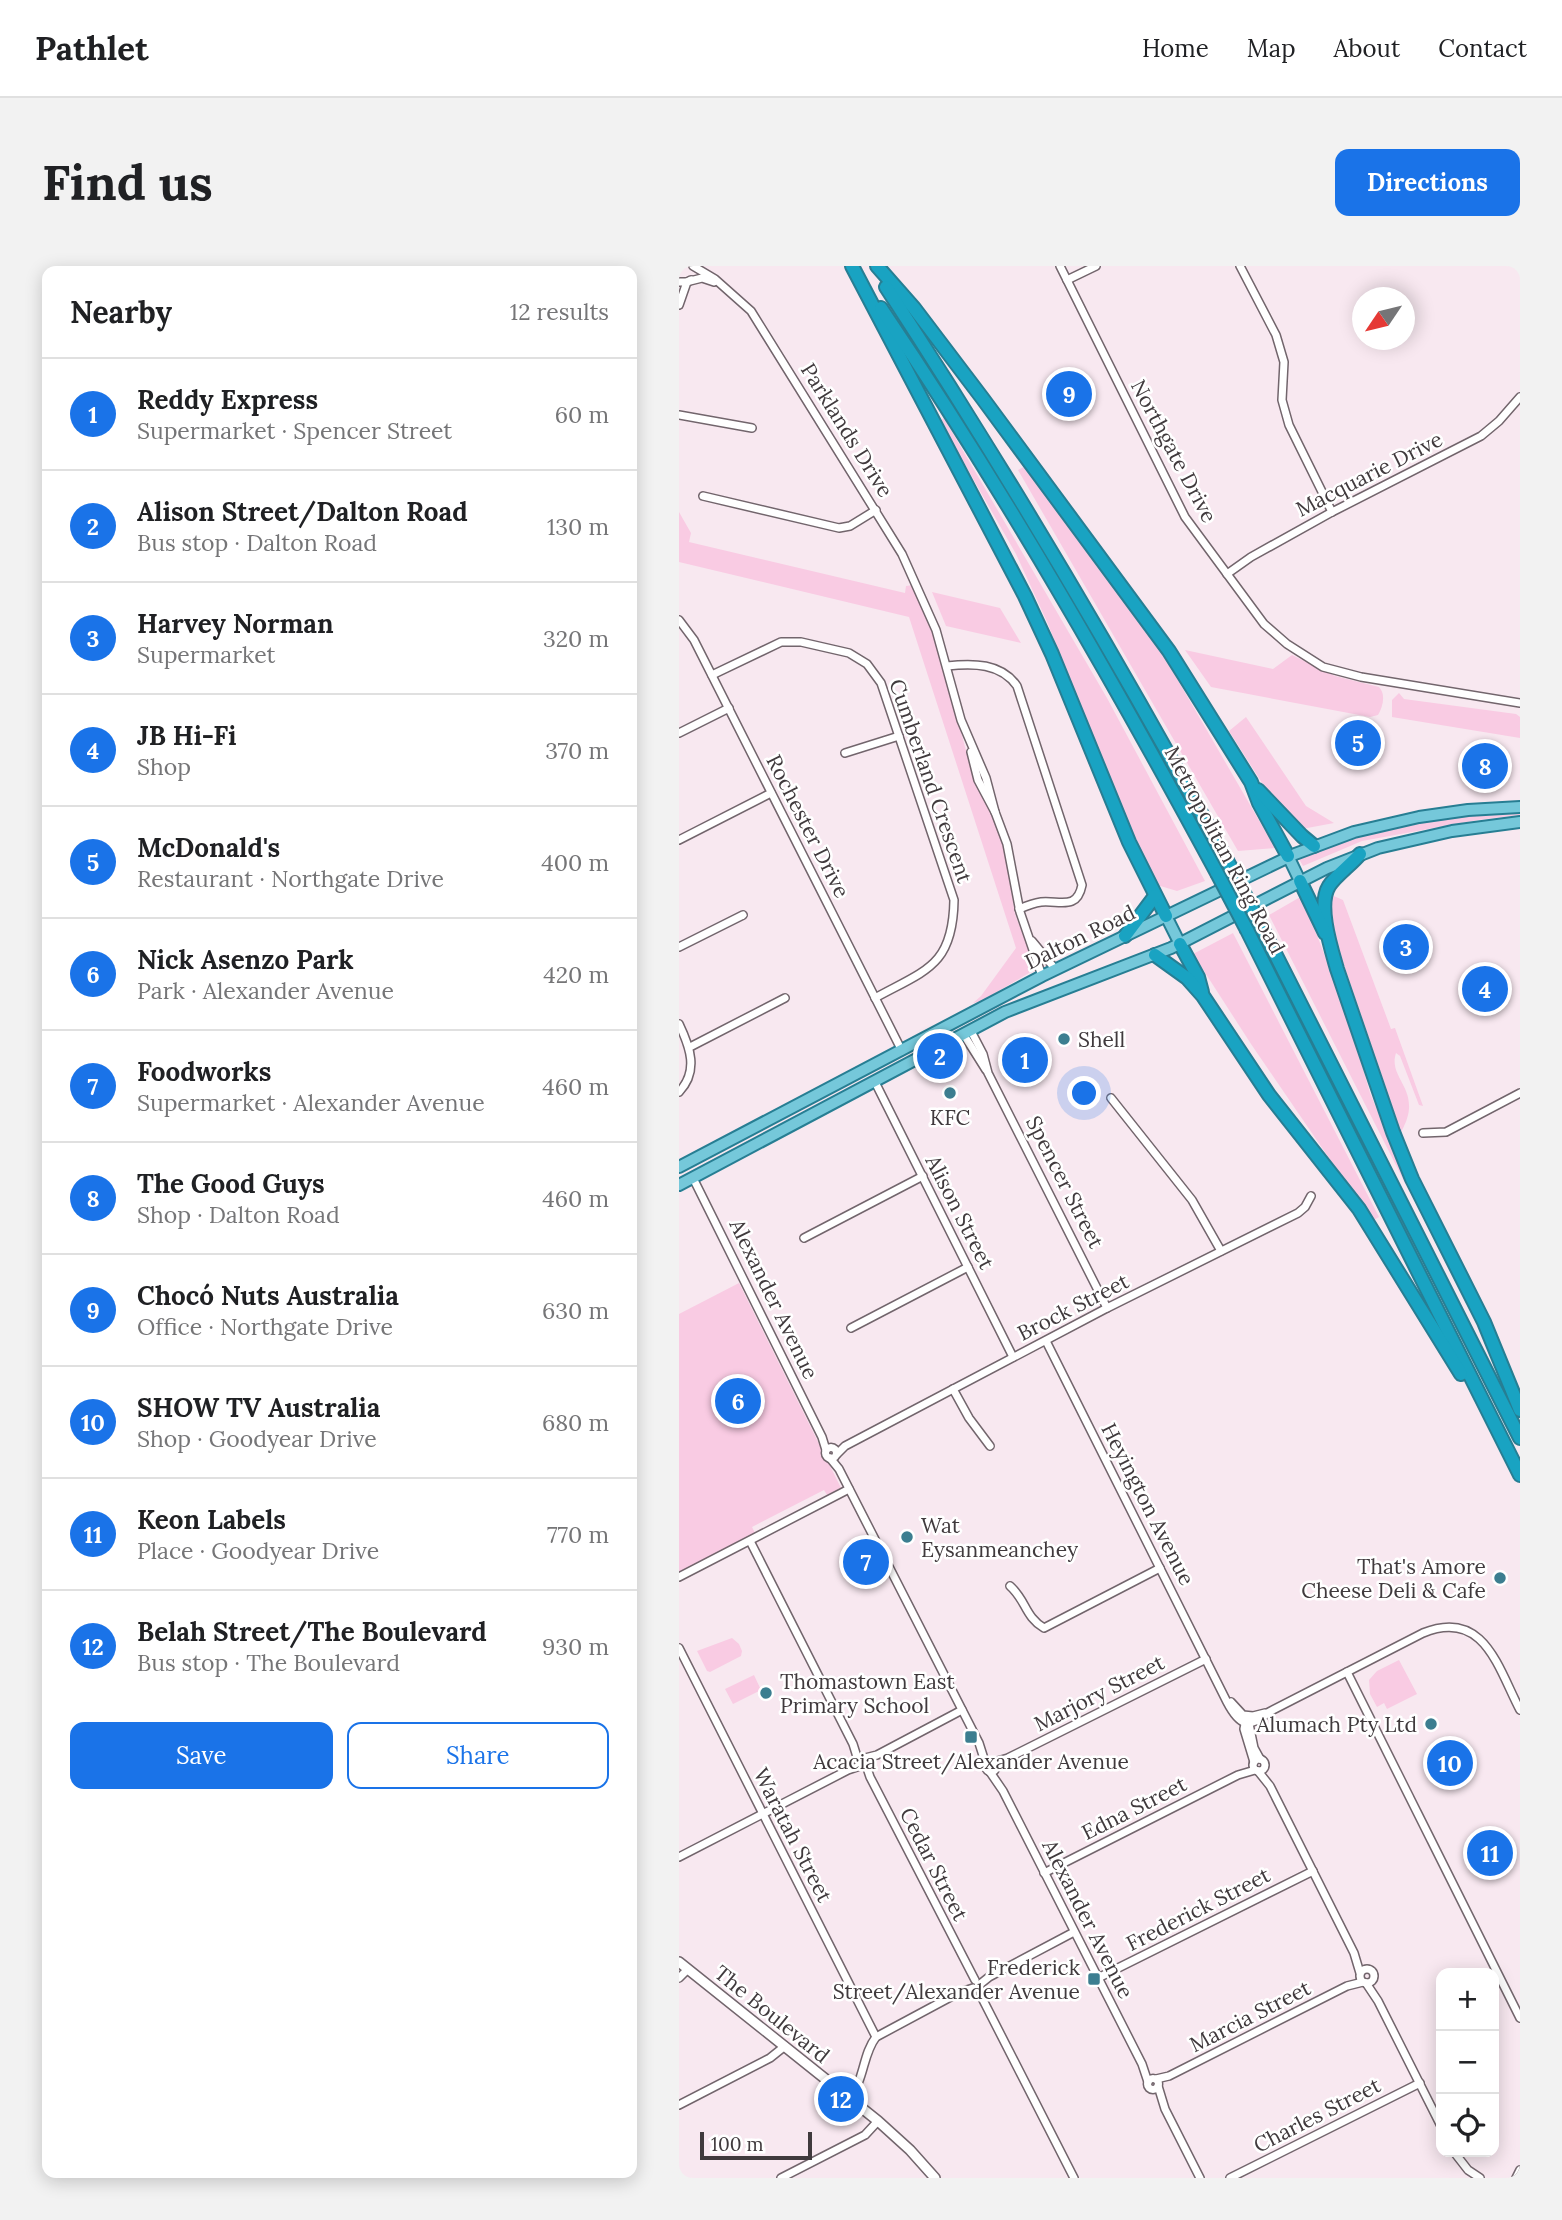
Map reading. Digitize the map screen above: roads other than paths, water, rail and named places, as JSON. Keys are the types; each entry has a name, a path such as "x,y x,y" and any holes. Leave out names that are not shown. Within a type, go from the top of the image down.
{"highway":[{"name":"Metropolitan Ring Road","path":"853,266 919,364 1033,546 1140,730 1247,930 1520,1475"},
{"path":"853,266 1025,596 1052,654 1129,842 1166,916"},
{"name":"Metropolitan Ring Road","path":"875,266 1040,530 1139,700 1260,924 1520,1438"},
{"path":"875,266 914,309 983,398 1169,651 1251,782 1259,803 1289,856"},
{"path":"1251,782 1314,846"},
{"path":"1360,854 1333,881 1327,891 1324,905 1330,942 1365,1054 1412,1179 1483,1322 1520,1410"},
{"path":"1300,881 1330,942"},
{"path":"1125,936 1155,896"},
{"path":"1180,944 1198,977 1203,996"},
{"path":"1155,955 1187,978 1203,996 1269,1095 1359,1209 1498,1433"}],"main road":[{"name":"Dalton Road","path":"681,1163 902,1051 1042,976 1289,856 1354,832 1419,817 1468,810 1520,807"},
{"name":"Dalton Road","path":"679,1185 1005,1012 1180,944 1300,881 1360,854 1452,831 1520,822"},
{"path":"1289,856 1300,881"},
{"path":"1166,916 1180,944"},
{"name":"Spencer Street","path":"961,1019 967,1033"},
{"path":"681,1163 693,1178"}],"street":[{"path":"679,305 683,283 694,274 693,266"},
{"name":"Parklands Drive","path":"693,266 721,284 751,311 912,571 927,606 969,741 986,778 1011,859 1019,909 1042,976"},
{"name":"Northgate Drive","path":"1060,266 1185,517 1264,624 1287,644 1323,667 1361,677 1520,703"},
{"path":"1067,281 1096,266"},
{"path":"1240,266 1276,335 1284,362 1282,400 1289,425 1332,512"},
{"path":"683,283 702,278 721,284"},
{"name":"Macquarie Drive","path":"1227,574 1251,557 1332,512 1481,436 1499,422 1520,397"},
{"path":"679,415 752,428"},
{"path":"703,496 839,528 850,526 876,510"},
{"name":"Rochester Drive","path":"679,620 694,640 902,1051"},
{"name":"Cumberland Crescent","path":"712,675 781,642 801,642 849,653 867,664 881,683 954,900 954,921 949,942 941,957 925,971 875,998"},
{"path":"947,666 983,665 1003,672 1017,686 1082,885 1077,897 1067,903 1040,902 1019,909"},
{"path":"679,733 729,708"},
{"path":"845,753 899,736"},
{"path":"679,840 771,793"},
{"path":"679,947 743,915"},
{"path":"1029,938 1056,970"},
{"path":"690,1047 785,998"},
{"path":"679,1024 690,1047 692,1068 679,1092"},
{"name":"Spencer Street","path":"967,1033 978,1061 988,1073 1107,1308"},
{"name":"Alison Street","path":"875,1082 1013,1357"},
{"path":"1423,1133 1446,1132 1520,1093"},
{"path":"1111,1098 1192,1200 1221,1251"},
{"path":"804,1238 923,1176"},
{"name":"Alexander Avenue","path":"693,1178 1200,2178"},
{"name":"Brock Street","path":"832,1452 1107,1308 1298,1213 1311,1196"},
{"path":"851,1328 968,1267"},
{"name":"Heyington Avenue","path":"1046,1341 1219,1683 1235,1709 1247,1721 1257,1766 1270,1786 1436,2116"},
{"path":"953,1389 969,1418 990,1446"},
{"path":"679,1577 849,1489"},
{"name":"Cedar Street","path":"750,1541 1074,2178"},
{"path":"1010,1586 1019,1594 1033,1622 1044,1628 1160,1568"},
{"path":"1247,1721 1433,1629 1446,1626 1465,1629 1478,1636 1487,1646 1520,1710"},
{"name":"Waratah Street","path":"679,1648 876,2036"},
{"name":"Marjory Street","path":"993,1766 1206,1658"},
{"path":"1347,1672 1520,2018"},
{"path":"679,1857 962,1710"},
{"name":"Edna Street","path":"1044,1873 1257,1766"},
{"name":"Frederick Street","path":"1098,1978 1313,1871"},
{"path":"849,2098 858,2087 868,2049 876,2036 1075,1932"},
{"name":"The Boulevard","path":"679,1962 878,2121 910,2150 935,2178"},
{"path":"679,1978 688,1969"},
{"name":"Marcia Street","path":"1154,2083 1365,1977"},
{"path":"679,2105 770,2058 785,2046"},
{"name":"Charles Street","path":"1230,2178 1419,2083"},
{"path":"782,2178 865,2135 878,2121"},
{"path":"1458,2157 1468,2170 1481,2178"},
{"path":"1516,2178 1520,2170"}],"place":[{"name":"Chocó Nuts Australia","path":"1069,394"},
{"name":"McDonald's","path":"1358,743"},
{"name":"The Good Guys","path":"1485,766"},
{"name":"Harvey Norman","path":"1406,947"},
{"name":"JB Hi-Fi","path":"1485,989"},
{"name":"Shell","path":"1064,1039"},
{"name":"Alison Street/Dalton Road","path":"940,1056"},
{"name":"Reddy Express","path":"1025,1060"},
{"name":"KFC","path":"950,1093"},
{"name":"Nick Asenzo Park","path":"738,1401"},
{"name":"Wat Eysanmeanchey","path":"907,1537"},
{"name":"Foodworks","path":"866,1562"},
{"name":"That's Amore Cheese Deli & Cafe","path":"1500,1578"},
{"name":"Thomastown East Primary School","path":"766,1693"},
{"name":"Alumach Pty Ltd","path":"1431,1724"},
{"name":"Acacia Street/Alexander Avenue","path":"971,1737"},
{"name":"SHOW TV Australia","path":"1450,1763"},
{"name":"Keon Labels","path":"1490,1853"},
{"name":"Frederick Street/Alexander Avenue","path":"1094,1979"},
{"name":"Belah Street/The Boulevard","path":"841,2099"}]}
